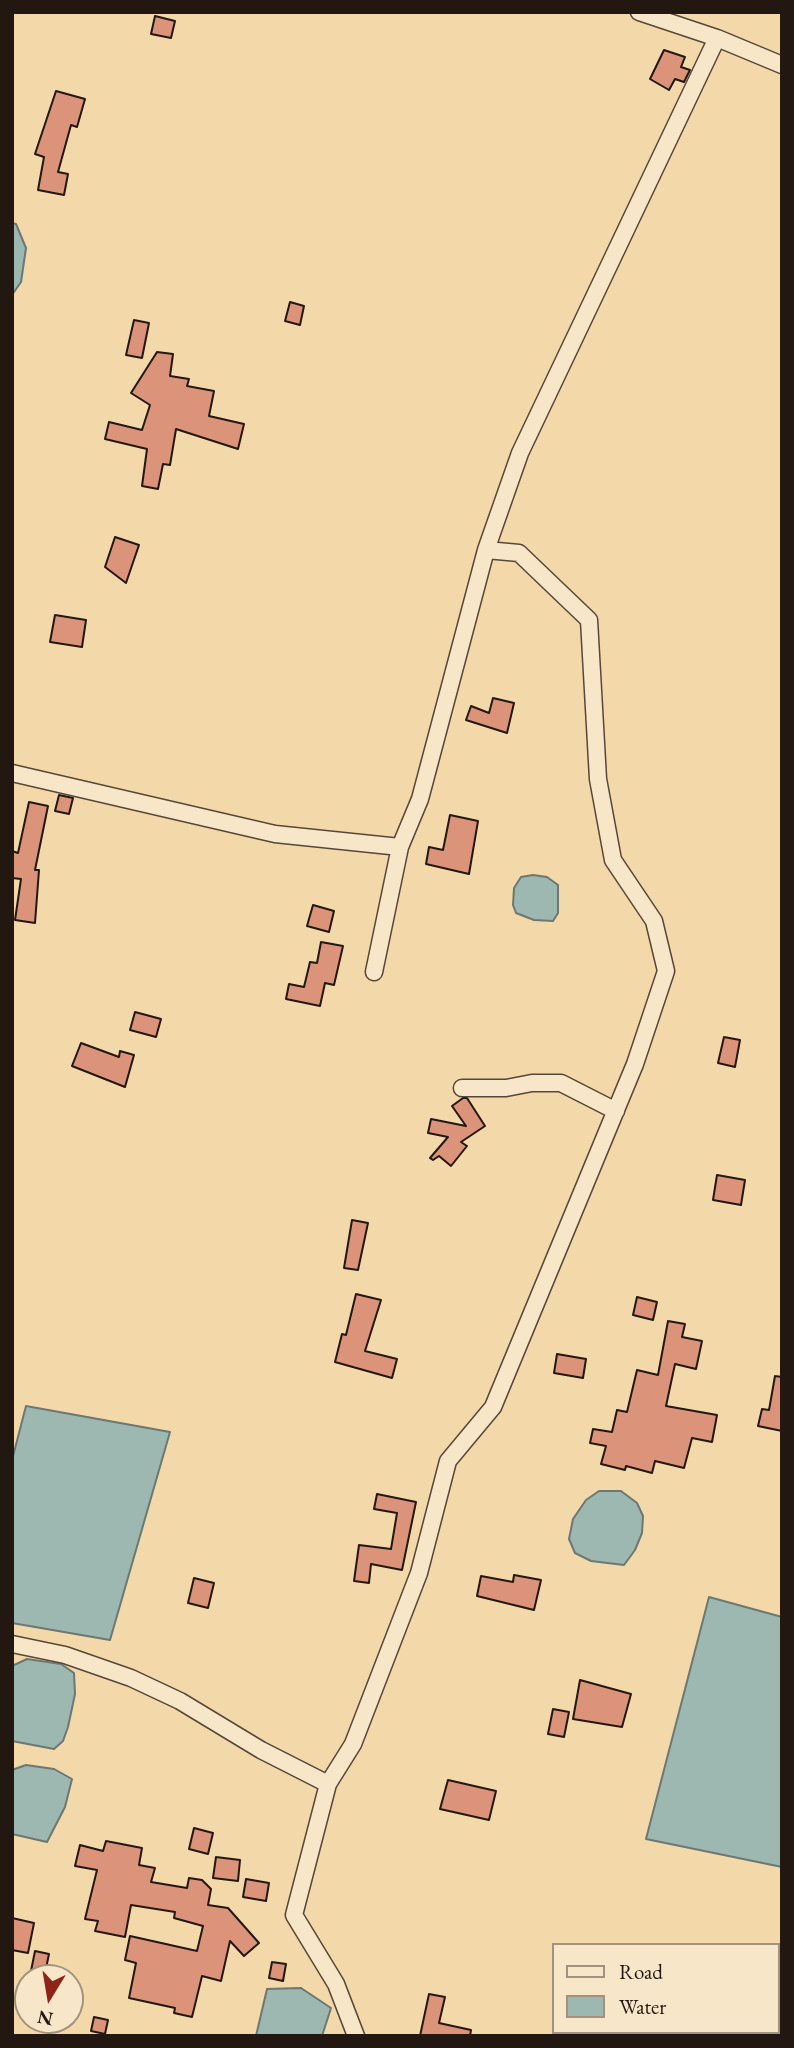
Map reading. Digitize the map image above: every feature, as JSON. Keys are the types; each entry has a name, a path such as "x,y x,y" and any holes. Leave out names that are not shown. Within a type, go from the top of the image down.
{"street":[{"path":"639,12 717,38 782,65"},
{"path":"374,972 400,847 421,799 486,550 520,453 717,38"},
{"path":"356,2036 336,1984 294,1914 328,1784 353,1744 419,1573 448,1461 493,1407 635,1064 666,971 654,921 613,860 598,779 589,620 519,553 486,550"},
{"path":"12,773 275,834 400,847"},
{"path":"462,1088 561,1083 616,1111"},
{"path":"12,1644 65,1655 131,1678 180,1701 261,1750 328,1784"}],"water":[{"path":"12,223 16,224 26,248 21,282 12,295"},
{"path":"521,877 547,877 558,885 558,913 553,921 534,920 516,913 513,905 514,888"},
{"path":"26,1406 170,1432 110,1640 12,1623 12,1460"},
{"path":"599,1491 621,1491 637,1503 643,1516 642,1533 635,1550 624,1565 591,1561 575,1553 569,1539 573,1519 586,1500"},
{"path":"709,1597 782,1617 782,1867 646,1839"},
{"path":"27,1659 61,1664 74,1673 75,1694 68,1727 63,1741 54,1749 12,1741 12,1666"},
{"path":"26,1765 54,1769 72,1779 65,1807 47,1842 12,1834 12,1770"},
{"path":"301,1988 331,2008 322,2036 256,2036 267,1989"}],"building":[{"path":"155,16 175,21 171,38 151,34"},
{"path":"664,50 685,57 681,67 690,70 684,82 675,79 669,90 650,79"},
{"path":"56,91 85,99 77,127 71,125 58,172 68,174 64,195 38,190 44,157 35,154"},
{"path":"290,302 304,306 300,325 285,321"},
{"path":"134,320 149,323 142,358 126,355"},
{"path":"157,352 173,354 170,376 189,379 187,386 214,391 209,416 244,424 238,449 176,429 170,465 163,464 158,489 142,486 147,449 105,439 109,422 142,430 150,405 131,393"},
{"path":"115,537 139,545 126,583 105,567"},
{"path":"55,615 86,620 82,647 50,642"},
{"path":"493,698 514,703 507,733 466,720 471,706 489,713"},
{"path":"59,795 73,798 69,814 55,811"},
{"path":"29,802 48,806 35,870 39,870 35,923 15,920 21,879 12,878 12,851 18,853"},
{"path":"450,815 478,821 469,874 426,864 429,847 443,850"},
{"path":"313,905 334,911 329,932 307,926"},
{"path":"321,942 343,946 334,985 325,983 320,1006 286,999 289,984 304,987 310,962 317,963"},
{"path":"135,1012 161,1019 156,1037 130,1030"},
{"path":"724,1037 740,1040 735,1067 718,1063"},
{"path":"81,1043 119,1057 120,1051 134,1055 125,1087 72,1066"},
{"path":"467,1098 485,1126 461,1142 467,1146 451,1166 439,1156 433,1160 430,1158 448,1137 428,1133 431,1119 466,1126 452,1106"},
{"path":"717,1175 745,1180 741,1205 713,1200"},
{"path":"352,1220 368,1223 358,1270 344,1268"},
{"path":"356,1294 381,1300 365,1351 397,1359 392,1378 335,1362 342,1334 346,1335"},
{"path":"637,1297 657,1302 653,1320 633,1315"},
{"path":"668,1321 685,1324 682,1337 702,1341 696,1369 675,1364 666,1406 717,1415 712,1442 692,1438 684,1468 655,1461 652,1473 626,1466 625,1470 601,1464 606,1446 590,1443 593,1429 612,1432 617,1410 627,1412 637,1370 658,1375"},
{"path":"557,1354 586,1359 583,1378 554,1373"},
{"path":"775,1376 782,1377 782,1431 758,1426 762,1409 769,1410"},
{"path":"377,1494 416,1502 402,1570 371,1564 369,1583 354,1581 359,1545 391,1549 397,1513 374,1509"},
{"path":"514,1575 541,1580 534,1610 477,1596 481,1576 513,1582"},
{"path":"194,1578 214,1583 208,1608 188,1603"},
{"path":"580,1680 631,1694 622,1727 573,1719"},
{"path":"553,1709 569,1712 564,1737 548,1734"},
{"path":"448,1780 496,1791 489,1820 440,1809"},
{"path":"194,1828 213,1833 208,1854 189,1849"},
{"path":"106,1841 142,1848 139,1865 155,1868 151,1882 187,1888 189,1878 202,1880 211,1889 208,1905 228,1908 259,1943 244,1956 230,1941 221,1981 202,1976 192,2017 174,2013 175,2008 129,1998 136,1963 125,1960 130,1936 197,1951 203,1926 174,1918 175,1912 131,1905 125,1937 95,1931 98,1921 85,1919 97,1870 75,1866 80,1845 103,1851"},
{"path":"216,1857 240,1860 238,1881 213,1878"},
{"path":"246,1879 269,1883 266,1901 243,1897"},
{"path":"12,1918 34,1923 28,1953 12,1950"},
{"path":"35,1951 49,1954 47,1964 32,1964"},
{"path":"272,1962 286,1964 283,1981 269,1978"},
{"path":"429,1994 445,1997 439,2023 471,2030 470,2036 420,2036"},
{"path":"94,2017 108,2020 105,2034 91,2031"}]}
